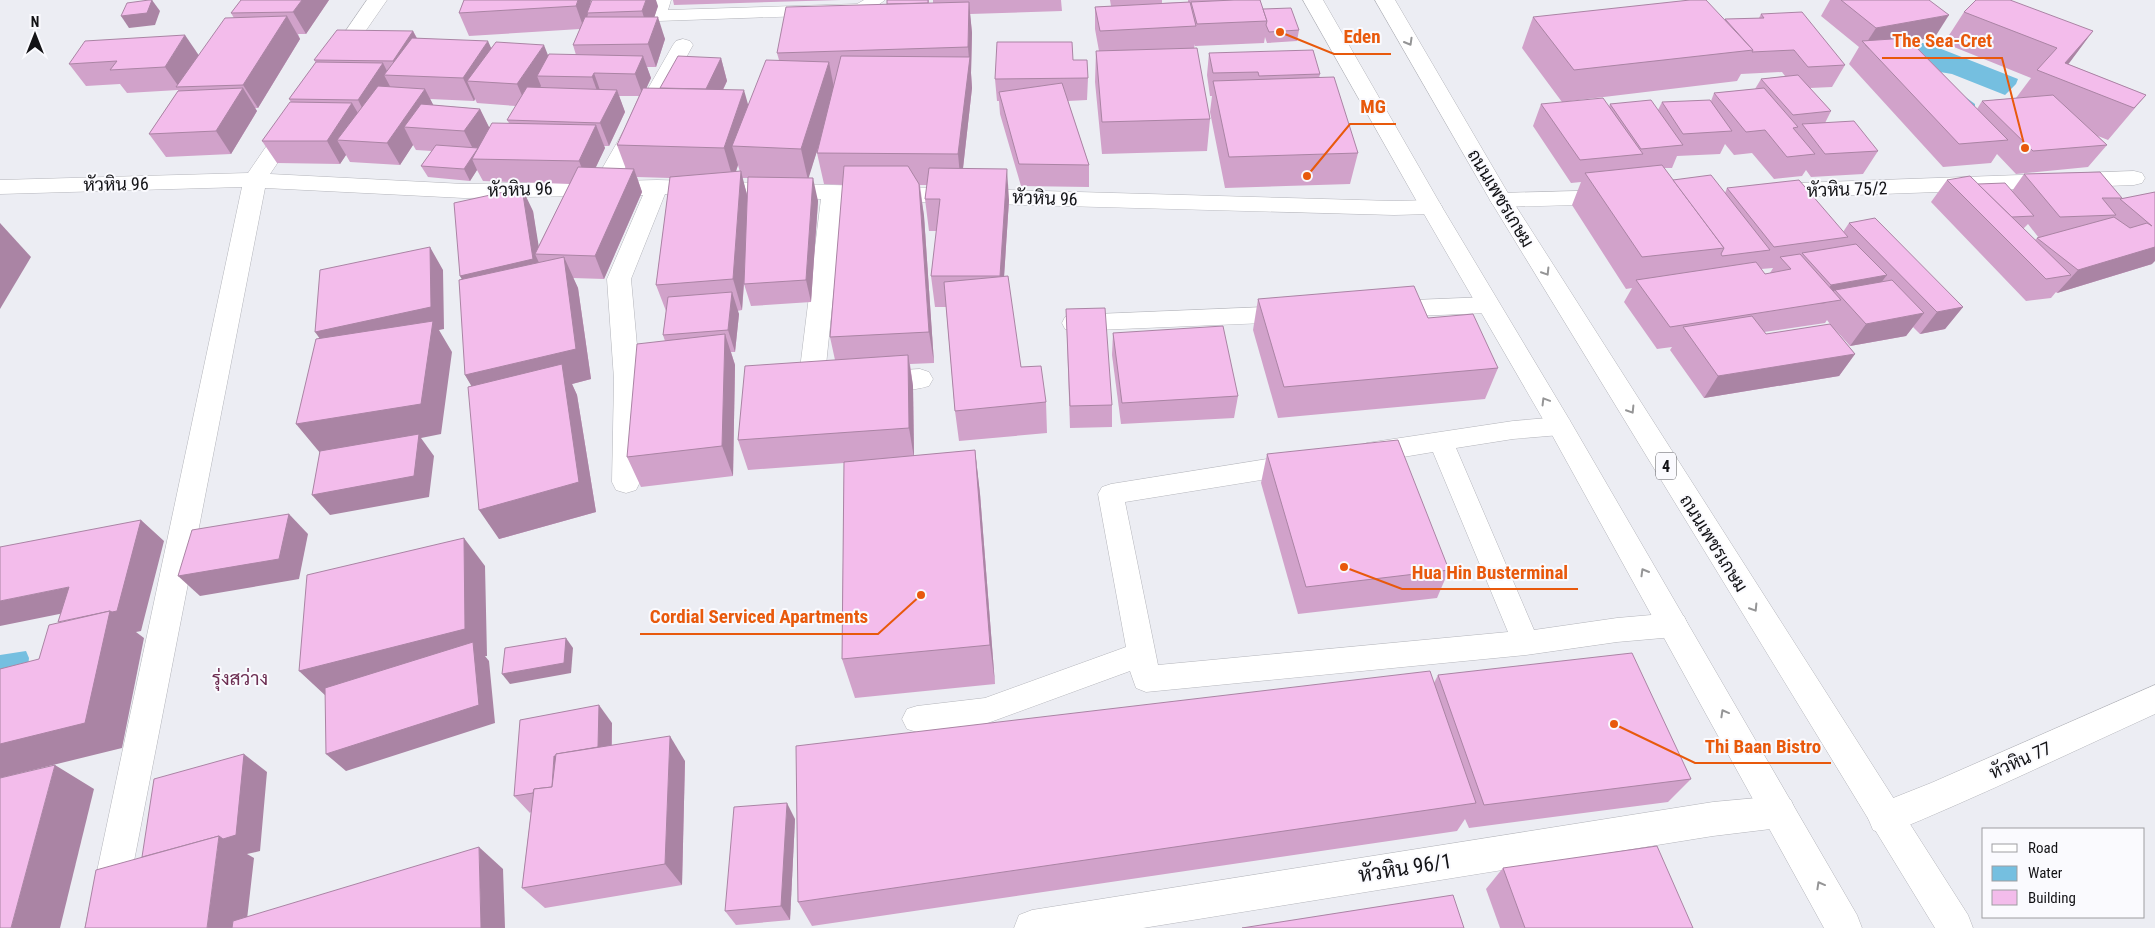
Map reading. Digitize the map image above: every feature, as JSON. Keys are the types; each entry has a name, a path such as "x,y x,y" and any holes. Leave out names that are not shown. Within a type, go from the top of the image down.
{"street":[{"path":"327,74 377,0"},
{"path":"1313,0 1674,625 1844,928"},
{"name":"ถนนเพชรเกษม","path":"1385,0 1501,200 1955,928"},
{"path":"604,187 683,45"},
{"path":"103,928 255,180 305,106"},
{"name":"หัวหิน 75/2","path":"1749,192 2134,178"},
{"name":"หัวหิน 96","path":"0,187 255,180 464,191 657,187 1394,208 1431,207"},
{"path":"626,482 627,379 619,279 657,187"},
{"path":"833,192 811,385 920,379"},
{"path":"1501,200 1630,196"},
{"name":"หัวหิน 77","path":"1885,818 1942,795 2155,699"},
{"name":"หัวหิน 96/1","path":"1032,928 1703,820 1779,812"}],"lane":[{"path":"662,0 658,16 861,9 876,0"},
{"path":"1371,310 1488,305"},
{"path":"1067,324 1312,313"},
{"path":"1560,426 1513,430 1111,494 1146,679 1526,643 1617,630 1674,625"},
{"path":"1441,441 1526,643"},
{"path":"917,720 985,712 1141,654"}],"water":[{"path":"1911,43 1926,43 2018,79 2016,84 2005,95 1952,74 1934,71 1929,76 1931,80 1960,93 1975,104 1975,109 1971,114 1961,115 1952,113 1946,110 1896,62 1883,54 1884,49"},
{"path":"26,651 29,658 28,667 0,683 0,655"}],"building":[{"path":"152,0 147,13 121,16 127,3"},
{"path":"241,0 302,0 293,12 231,13"},
{"path":"464,0 578,0 576,6 459,13"},
{"path":"592,0 646,0 642,11 587,13"},
{"path":"887,0 928,0 928,3 887,4"},
{"path":"1260,0 1267,21 1197,24 1191,2"},
{"path":"1690,0 1706,0 1753,50 1574,70 1533,17"},
{"path":"1841,0 1929,0 1949,15 1876,28"},
{"path":"1976,0 2010,0 2093,31 2065,63 2146,95 2134,108 2037,70 2057,48 1964,12"},
{"path":"969,2 968,47 777,53 786,7"},
{"path":"1190,2 1196,26 1100,31 1095,7"},
{"path":"1291,8 1299,30 1269,32 1263,9"},
{"path":"1802,12 1845,65 1808,67 1794,50 1752,52 1753,50 1725,19 1764,18 1761,14"},
{"path":"287,16 243,85 176,87 225,18"},
{"path":"585,17 658,17 648,44 573,45"},
{"path":"337,30 413,31 393,61 314,60"},
{"path":"185,35 165,67 110,70 117,61 69,64 85,41"},
{"path":"412,38 488,41 463,78 384,75"},
{"path":"1907,38 2008,140 1959,144 1862,41"},
{"path":"496,42 544,45 517,84 467,81"},
{"path":"997,42 1072,42 1073,60 1087,60 1088,78 995,79"},
{"path":"1197,48 1210,119 1102,122 1096,51"},
{"path":"1313,50 1320,74 1259,76 1258,72 1213,73 1209,53"},
{"path":"549,54 643,56 635,74 594,73 592,77 537,76"},
{"path":"678,56 721,58 706,89 660,88"},
{"path":"841,56 970,57 958,154 817,153"},
{"path":"766,60 829,62 801,149 732,146"},
{"path":"316,62 383,63 358,100 289,99"},
{"path":"1798,75 1831,111 1793,115 1761,79"},
{"path":"1334,77 1358,153 1229,157 1213,81"},
{"path":"1062,83 1089,165 1019,164 999,92"},
{"path":"378,86 425,89 387,143 337,140"},
{"path":"527,87 617,90 600,123 507,120"},
{"path":"243,88 216,131 149,134 178,91"},
{"path":"643,88 744,90 724,148 617,145"},
{"path":"1764,88 1798,127 1793,128 1815,154 1787,157 1765,130 1746,132 1714,93"},
{"path":"2053,95 2107,145 2033,151 1982,101"},
{"path":"1603,98 1643,154 1580,160 1541,104"},
{"path":"1651,100 1683,145 1641,149 1610,104"},
{"path":"1710,100 1732,131 1683,134 1662,102"},
{"path":"290,102 352,103 327,141 262,141"},
{"path":"421,104 480,109 464,131 404,127"},
{"path":"1854,121 1878,151 1825,154 1802,124"},
{"path":"492,123 596,125 579,161 472,159"},
{"path":"436,145 478,148 464,169 421,166"},
{"path":"1662,165 1724,248 1642,257 1585,173"},
{"path":"844,166 908,166 919,184 929,332 830,337"},
{"path":"578,167 634,169 595,256 535,254"},
{"path":"929,168 1007,169 1000,276 931,276 940,199 925,199"},
{"path":"741,171 733,279 656,285 670,177"},
{"path":"2100,172 2122,198 2102,198 2116,215 2060,217 2024,174"},
{"path":"1711,175 1770,250 1722,256 1724,248 1673,180"},
{"path":"1970,176 2071,275 2046,279 1947,180"},
{"path":"748,177 813,178 806,280 744,284"},
{"path":"1799,180 1848,237 1774,247 1727,188"},
{"path":"2005,183 2034,216 2012,217 1978,184"},
{"path":"522,188 533,259 460,276 454,203"},
{"path":"2155,192 2155,247 2078,270 2037,238 2114,217 2130,228 2147,223 2152,226 2120,199"},
{"path":"1875,218 1963,307 1937,312 1849,223"},
{"path":"1856,244 1887,275 1831,285 1802,253"},
{"path":"430,247 431,307 315,332 320,270"},
{"path":"1800,254 1841,300 1670,327 1636,280 1756,262 1765,274 1791,269 1780,257"},
{"path":"564,257 576,349 465,375 459,280"},
{"path":"1008,276 1021,367 1041,366 1046,402 955,411 944,282"},
{"path":"1892,280 1924,313 1866,324 1835,290"},
{"path":"1414,286 1428,318 1473,314 1498,368 1284,387 1258,299"},
{"path":"732,292 728,330 663,335 668,297"},
{"path":"1105,308 1112,405 1070,406 1066,309"},
{"path":"1752,316 1766,334 1830,324 1855,354 1718,376 1683,327"},
{"path":"433,321 421,404 296,424 316,339"},
{"path":"1223,326 1238,396 1122,403 1113,333"},
{"path":"725,334 722,446 627,457 637,344"},
{"path":"908,355 909,428 738,440 745,366"},
{"path":"562,364 579,482 479,510 468,387"},
{"path":"419,434 414,476 312,495 320,451"},
{"path":"1398,440 1449,570 1306,587 1267,454"},
{"path":"975,450 990,645 842,659 844,462"},
{"path":"289,514 279,559 178,576 192,530"},
{"path":"141,520 117,611 58,622 69,587 0,601 0,547"},
{"path":"464,538 465,629 299,671 307,575"},
{"path":"110,611 85,723 0,744 0,669 39,659 49,625"},
{"path":"566,638 564,663 502,674 505,648"},
{"path":"473,642 479,705 326,754 325,688"},
{"path":"1632,653 1691,779 1484,805 1438,675"},
{"path":"1430,671 1476,803 798,902 796,746"},
{"path":"599,705 598,747 556,754 554,756 552,787 534,789 533,793 514,796 520,720"},
{"path":"670,736 665,864 522,888 534,789 552,787 556,754"},
{"path":"244,754 236,835 223,839 219,836 142,857 154,779"},
{"path":"55,765 11,928 0,928 0,778"},
{"path":"787,803 781,906 725,911 734,807"},
{"path":"219,836 207,928 85,928 96,870"},
{"path":"1657,846 1693,928 1525,928 1503,868"},
{"path":"479,847 481,928 232,928 233,921"},
{"path":"1453,895 1464,928 1242,928"}],"place":[{"name":"Eden","path":"1280,32"},
{"name":"The Sea-Cret","path":"2025,148"},
{"name":"MG","path":"1307,176"},
{"name":"Hua Hin Busterminal","path":"1344,567"},
{"name":"Cordial Serviced Apartments","path":"921,595"},
{"name":"Thi Baan Bistro","path":"1614,724"}],"district":[{"name":"รุ่งสว่าง","path":"240,678"}]}
